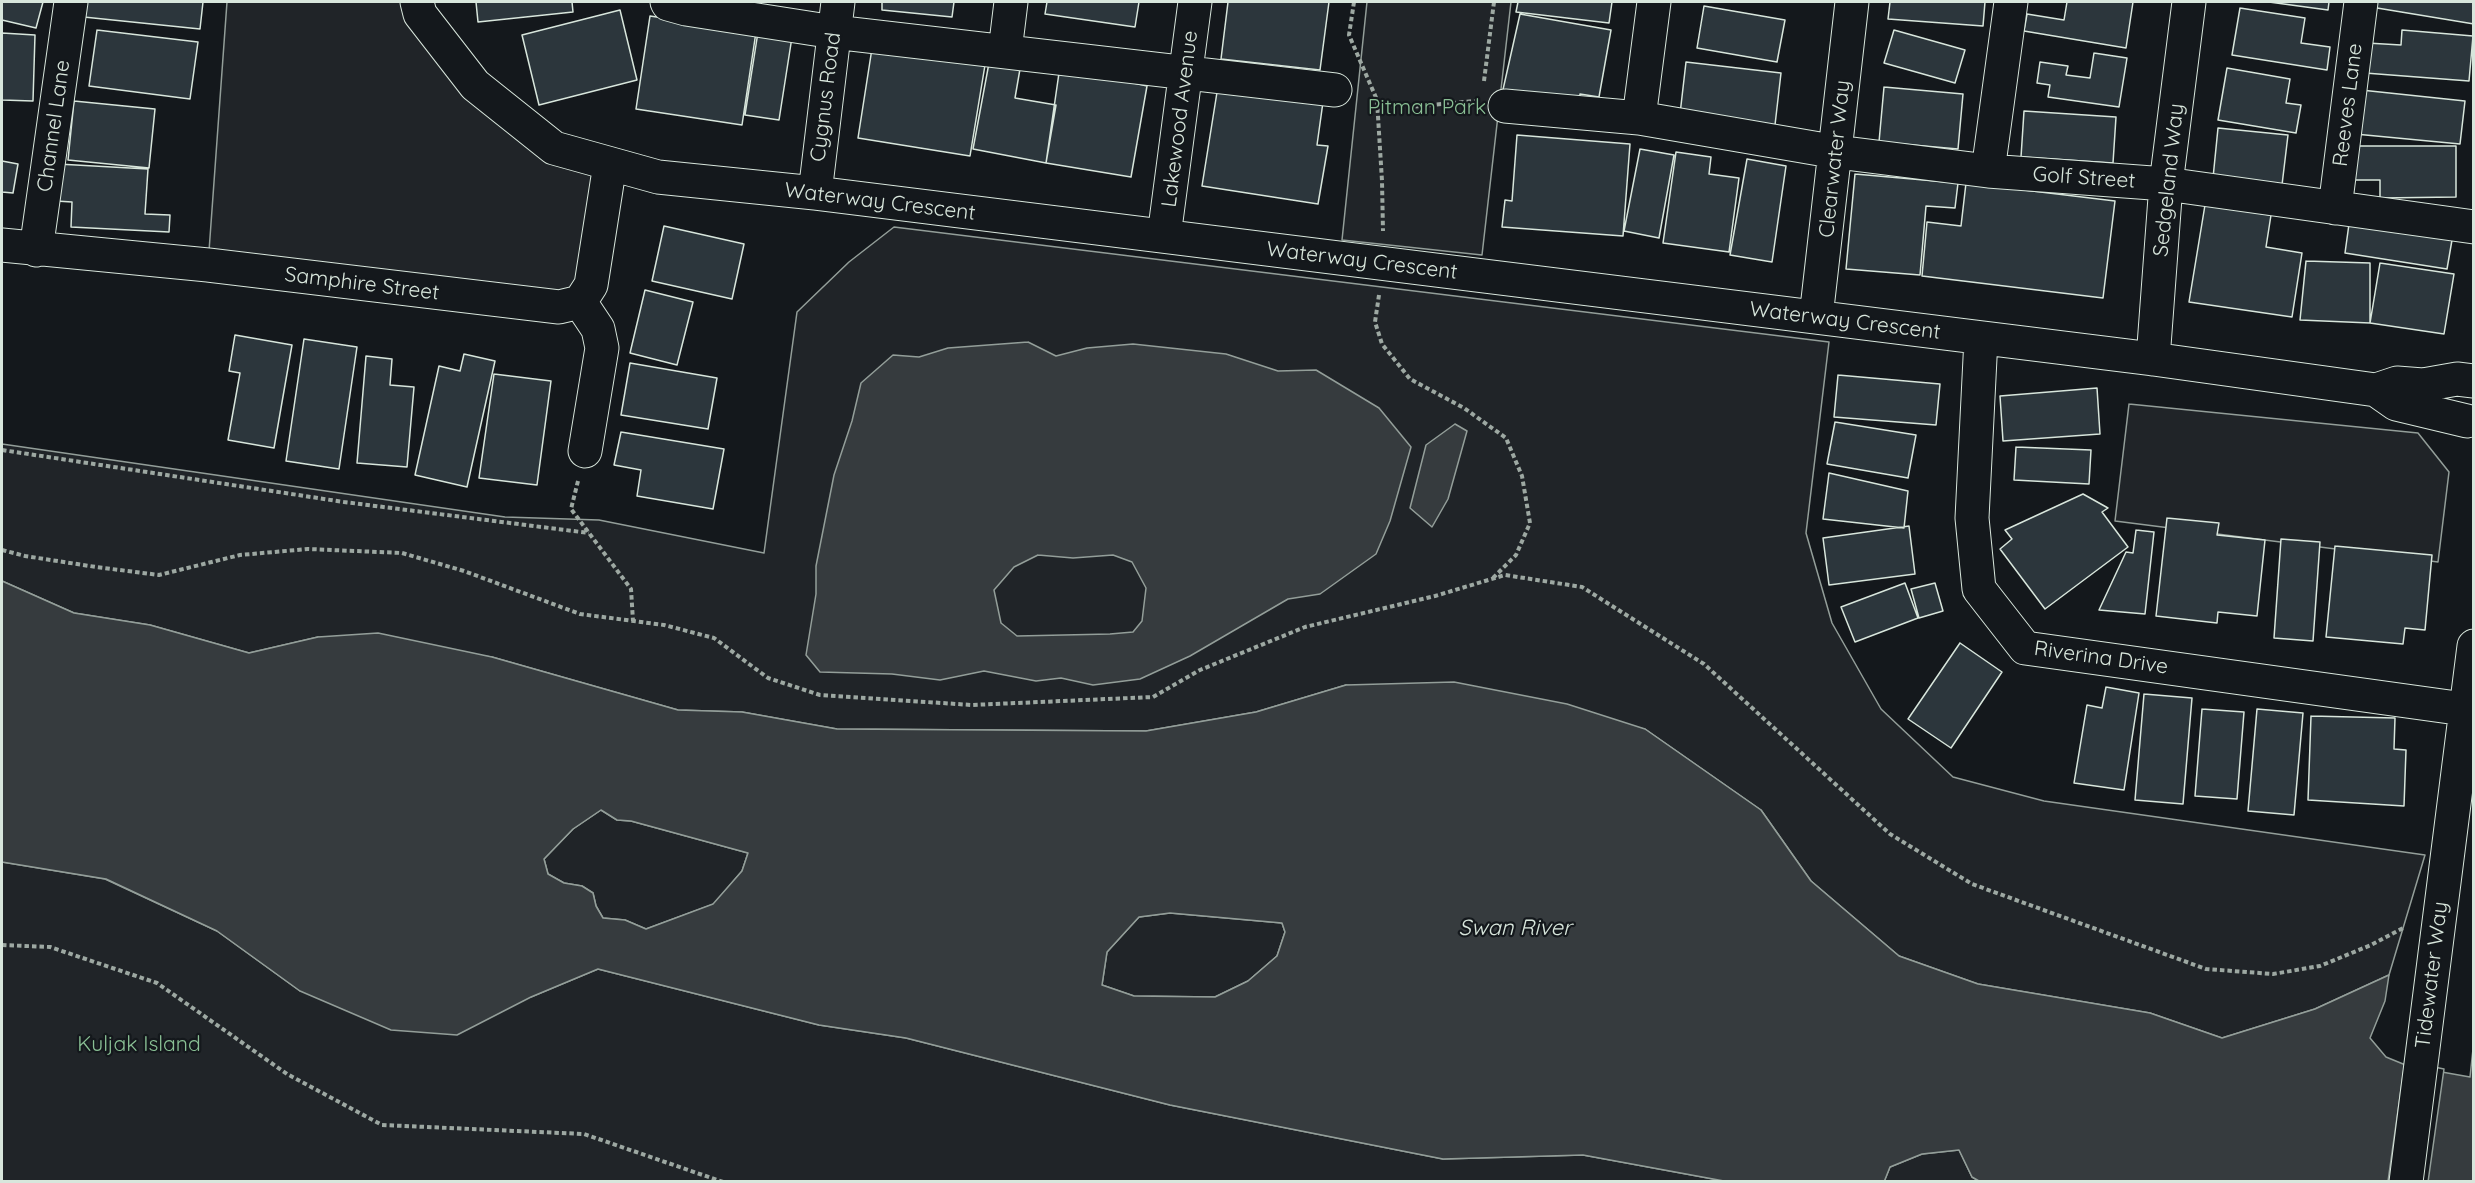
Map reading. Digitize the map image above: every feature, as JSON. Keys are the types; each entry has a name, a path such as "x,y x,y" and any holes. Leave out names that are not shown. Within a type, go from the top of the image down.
{"street":[{"name":"Channel Lane","path":"36,250 71,2"},
{"name":"Waterway Crescent","path":"417,2 420,14 476,86 554,148 658,177 814,193 1164,236 2153,359 2376,390 2397,383 2423,385 2457,379 2474,381"},
{"path":"667,2 686,9 836,17 1005,51 1335,90"},
{"path":"1005,51 1011,2"},
{"name":"Lakewood Avenue","path":"1164,236 1195,2"},
{"path":"1639,118 1654,2"},
{"name":"Clearwater Way","path":"1816,317 1837,152 1852,2"},
{"path":"1988,171 2011,2"},
{"name":"Sedgeland Way","path":"2153,359 2166,184 2189,2"},
{"name":"Reeves Lane","path":"2335,208 2361,2"},
{"name":"Cygnus Road","path":"814,193 836,17"},
{"name":"Golf Street","path":"1490,98 1639,118 1837,152 1988,171 2166,184 2474,227"},
{"path":"585,451 602,348 598,329 580,302 591,285 610,164"},
{"name":"Samphire Street","path":"2,245 208,265 559,308 580,302"},
{"name":"Riverina Drive","path":"1981,338 1972,518 1979,589 2025,648 2464,709"},
{"path":"2470,426 2465,400 2474,381"},
{"name":"Waterway Crescent","path":"2376,390 2396,405 2470,426"},
{"name":"Tidewater Way","path":"2406,1182 2438,927 2465,769 2464,709 2474,646"}],"path":[{"path":"1354,2 1349,35 1377,100 1382,181 1383,264 1375,322 1382,344 1410,380 1464,408 1506,438 1522,476 1530,523 1516,555 1493,579"},
{"path":"1377,110 1490,98 1494,2"},
{"path":"2,450 344,502 589,533"},
{"path":"585,451 571,509 631,589 633,621"},
{"path":"2,550 72,564 159,575 240,555 308,549 402,553 464,571 580,614 664,625 714,638 768,678 820,695 972,705 1153,697 1200,670 1305,627 1435,596 1505,575 1582,587 1704,664 1890,834 1972,884 2206,969 2273,974 2320,966 2371,945 2412,924 2438,927"},
{"path":"2,945 51,947 157,983 287,1074 382,1125 584,1134 723,1182"}],"green space":[{"path":"227,2 417,2 475,85 610,164 580,302 208,265"},
{"name":"Pitman Park","path":"1367,2 1511,2 1482,255 1342,240"},
{"path":"894,227 1829,342 1806,533 1832,623 1881,709 1953,777 2044,801 2425,855 2389,975 2315,1009 2222,1038 2150,1013 1978,984 1899,956 1811,881 1761,810 1645,729 1346,685 1256,712 1146,731 837,729 742,712 678,710 492,657 318,637 249,653 150,625 74,613 2,581 2,444 505,517 599,520 764,553 797,312 849,262"},
{"path":"2129,404 2418,433 2449,472 2438,562 2115,521"},
{"path":"601,810 617,820 631,821 748,853 742,871 714,904 646,929 625,920 603,918 596,906 593,893 582,886 564,883 548,874 544,859 573,829"},
{"name":"Kuljak Island","path":"2,862 105,879 217,931 300,991 531,997 598,969 819,1025 906,1038 1170,1105 1443,1159 1583,1155 1724,1181 2,1181"},
{"path":"1170,913 1282,923 1285,932 1277,956 1248,981 1215,997 1134,996 1102,985 1107,952 1139,917"},
{"path":"1959,1150 1972,1177 1979,1181 1884,1182 1890,1167 1922,1154"}],"water":[{"path":"1028,342 1056,356 1087,348 1133,344 1226,354 1278,371 1316,370 1379,408 1411,447 1390,521 1376,554 1320,594 1288,599 1190,656 1140,679 1093,685 1061,678 1036,681 984,671 940,680 892,674 820,672 806,655 816,594 816,566 834,475 852,421 861,383 893,355 919,357 948,348","holes":["1038,555 1073,558 1113,555 1132,562 1146,588 1142,621 1133,632 1017,636 1001,623 994,590 1014,567"]},
{"path":"1455,424 1467,431 1448,499 1432,527 1410,508 1426,445"},
{"name":"Swan River","path":"2,581 74,613 150,625 249,653 318,637 378,633 492,657 678,710 742,712 837,729 1146,731 1256,712 1346,685 1454,682 1567,704 1645,729 1761,810 1811,881 1899,956 1978,984 2150,1013 2222,1038 2315,1009 2389,975 2385,1001 2370,1038 2386,1057 2408,1066 2470,1077 2473,1049 2473,1181 1979,1181 1972,1177 1959,1150 1922,1154 1890,1167 1884,1182 1724,1181 1583,1155 1443,1159 1170,1105 906,1038 819,1025 598,969 531,997 457,1035 391,1030 300,991 217,931 106,879 2,862","holes":["601,810 617,820 631,821 748,853 742,871 713,904 646,929 625,920 603,918 596,906 593,893 582,886 564,883 548,874 544,859 573,829","1170,913 1282,923 1285,932 1277,956 1248,981 1215,997 1134,996 1102,985 1107,952 1139,917"]}],"pier":[{"path":"2405,1061 2444,1069 2428,1182 2388,1181"}],"building":[{"path":"2,2 43,2 36,28 2,20"},
{"path":"76,2 203,2 200,29 74,16"},
{"path":"476,2 572,2 573,12 478,22"},
{"path":"882,2 954,2 952,17 882,10"},
{"path":"1047,2 1139,2 1135,27 1045,14"},
{"path":"1228,2 1329,2 1320,70 1221,59"},
{"path":"1518,2 1612,2 1609,23 1516,12"},
{"path":"1890,2 1985,2 1983,26 1888,19"},
{"path":"2067,2 2133,2 2126,48 2024,31 2027,14 2064,20"},
{"path":"2269,2 2329,2 2328,10"},
{"path":"2372,2 2474,2 2474,24 2371,7"},
{"path":"1704,6 1785,20 1777,62 1697,48"},
{"path":"2240,8 2305,18 2301,43 2330,47 2327,70 2232,55"},
{"path":"620,10 637,80 539,105 522,35"},
{"path":"1520,14 1611,30 1599,97 1580,94 1578,107 1502,94"},
{"path":"650,16 756,32 742,125 636,109"},
{"path":"97,30 198,42 190,99 89,86"},
{"path":"1894,30 1965,50 1955,83 1884,63"},
{"path":"2402,30 2473,36 2469,81 2365,73 2367,43 2401,45"},
{"path":"758,32 792,37 779,120 745,115"},
{"path":"2,33 35,35 33,101 2,100"},
{"path":"873,42 986,59 970,156 858,138"},
{"path":"2094,53 2127,58 2119,107 2048,97 2050,85 2037,83 2040,62 2068,66 2066,75 2090,78"},
{"path":"1686,62 1781,73 1775,125 1680,114"},
{"path":"989,63 1020,69 1015,98 1056,105 1046,163 973,149"},
{"path":"1060,66 1147,86 1131,177 1046,163"},
{"path":"2227,68 2290,79 2286,103 2301,105 2296,133 2218,120"},
{"path":"1218,86 1323,102 1317,145 1328,146 1318,204 1202,186"},
{"path":"1884,87 1963,94 1958,149 1879,142"},
{"path":"2361,90 2465,101 2460,144 2355,134"},
{"path":"74,101 155,109 149,168 68,160"},
{"path":"2024,111 2116,117 2113,163 2021,157"},
{"path":"2218,128 2288,135 2282,185 2213,178"},
{"path":"1517,135 1630,144 1623,236 1502,227 1505,200 1512,201"},
{"path":"2349,146 2456,146 2456,197 2380,198 2380,180 2350,180"},
{"path":"1640,149 1674,155 1659,238 1624,231"},
{"path":"1676,152 1711,157 1709,174 1739,178 1729,252 1663,243"},
{"path":"1747,159 1786,166 1772,262 1730,255"},
{"path":"2,161 18,164 13,193 2,192"},
{"path":"58,164 148,169 145,214 170,215 169,232 71,227 72,202 56,201"},
{"path":"1855,174 1958,183 1955,208 1926,206 1920,275 1846,269"},
{"path":"1966,183 2115,201 2103,298 1922,276 1927,222 1961,226"},
{"path":"2205,205 2271,215 2266,247 2302,253 2292,317 2189,302"},
{"path":"2349,224 2452,240 2447,269 2345,253"},
{"path":"664,226 744,244 732,299 652,281"},
{"path":"2306,261 2370,263 2370,323 2300,320"},
{"path":"2380,263 2454,274 2444,334 2370,323"},
{"path":"645,290 693,302 677,365 630,353"},
{"path":"235,335 292,345 274,448 228,440 240,373 229,371"},
{"path":"304,339 357,347 339,469 286,461"},
{"path":"464,354 495,361 467,487 415,475 439,366 460,371"},
{"path":"366,356 392,359 390,385 414,387 407,467 357,463"},
{"path":"630,363 717,378 708,429 621,415"},
{"path":"494,374 551,381 537,485 479,478"},
{"path":"1838,375 1940,384 1936,425 1834,417"},
{"path":"2097,388 2100,434 2003,441 2000,396"},
{"path":"1835,422 1916,435 1908,478 1827,464"},
{"path":"621,432 724,449 713,509 637,496 641,470 614,465"},
{"path":"2016,447 2091,450 2089,484 2014,480"},
{"path":"1829,473 1908,491 1904,528 1823,519"},
{"path":"2083,494 2108,508 2102,512 2128,547 2045,609 2000,549 2012,539 2005,530"},
{"path":"2167,518 2219,523 2217,535 2265,540 2257,616 2218,612 2217,623 2156,616"},
{"path":"1909,526 1915,574 1829,585 1823,538"},
{"path":"2136,530 2154,532 2145,614 2099,610 2126,552 2133,553"},
{"path":"2281,539 2320,542 2313,641 2274,638"},
{"path":"2335,546 2432,555 2425,630 2405,628 2403,644 2326,637"},
{"path":"1905,583 1918,618 1855,642 1841,607"},
{"path":"1935,583 1943,611 1919,618 1911,589"},
{"path":"1960,643 2002,672 1951,748 1908,719"},
{"path":"2106,687 2139,693 2124,790 2074,783 2087,705 2102,708"},
{"path":"2144,694 2192,698 2183,804 2135,800"},
{"path":"2202,709 2244,712 2237,799 2195,796"},
{"path":"2257,709 2303,713 2294,815 2248,811"},
{"path":"2311,716 2395,718 2394,749 2406,750 2404,806 2308,800"}]}
